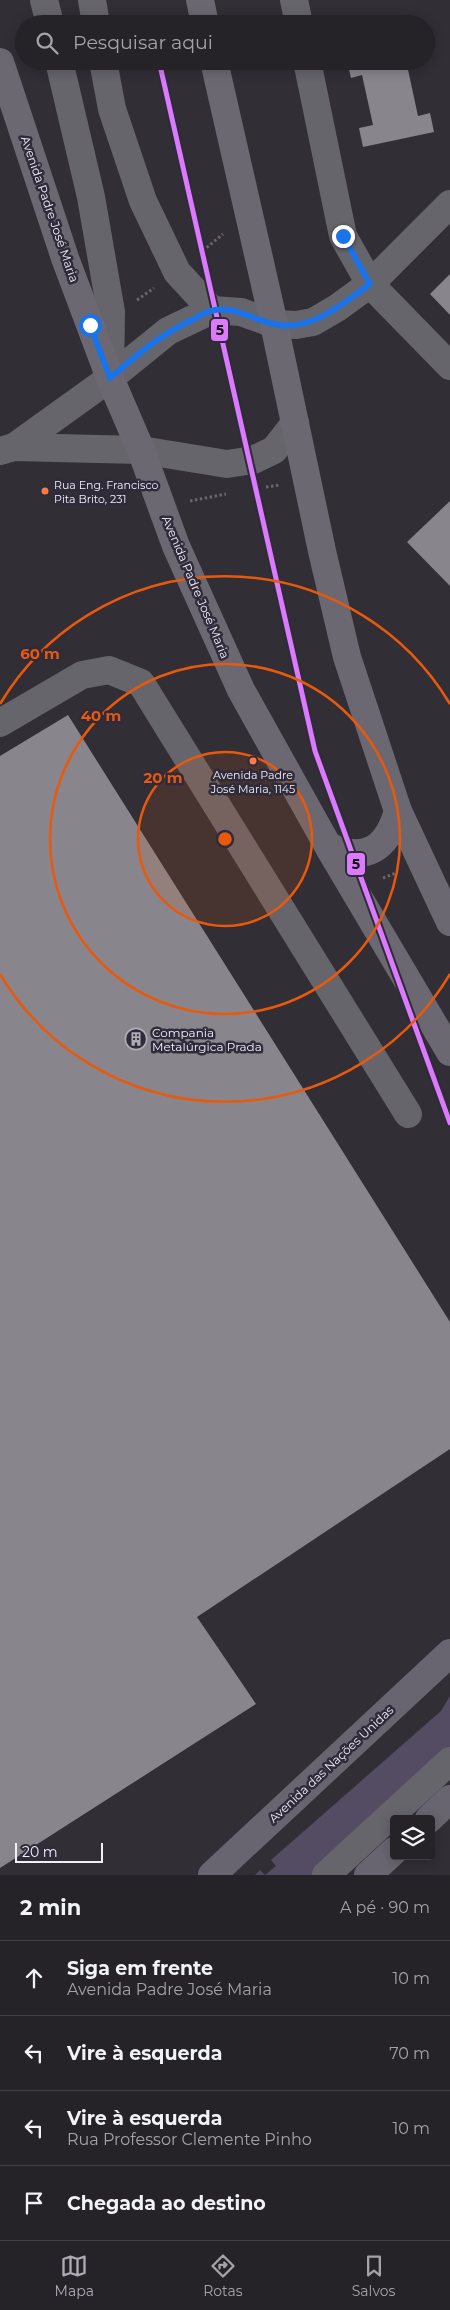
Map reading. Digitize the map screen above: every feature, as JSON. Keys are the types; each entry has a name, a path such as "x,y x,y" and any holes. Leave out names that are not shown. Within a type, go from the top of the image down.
{"highway":[{"name":"Avenida das Nações Unidas","path":"212,1875 450,1653"},
{"path":"433,1815 450,1799"},
{"path":"368,1875 390,1855"}],"main road":[{"path":"200,0 203,15"},
{"name":"Avenida Padre José Maria","path":"0,62 65,258 110,378 141,450 176,546 241,690 328,846 450,1052"},
{"path":"216,70 347,657 398,811 450,922"},
{"path":"328,846 341,852 357,854 373,850 385,840 393,826 398,811"}],"street":[{"path":"44,0 48,15"},
{"path":"92,0 94,15"},
{"path":"294,0 297,15"},
{"path":"61,70 91,197 111,312 110,378"},
{"path":"105,70 112,109 143,201 177,272 212,310"},
{"path":"309,70 343,236 370,284 450,366"},
{"path":"7,449 110,378 168,331 212,310 241,312 274,324 296,325 313,322 337,308 370,284 450,204"},
{"path":"7,449 141,450 227,464 253,460 274,450 295,423"},
{"path":"0,724 82,675 109,670 141,683 408,1114"},
{"path":"326,1875 450,1761"}],"shaded area":[{"path":"450,1696 450,1757 322,1875 265,1875 276,1866 271,1860 441,1711"},
{"path":"260,1870 265,1875 255,1875"}],"building":[{"path":"349,70 408,70 418,116 430,113 434,132 363,147 359,128 373,125 362,75 351,78"},
{"path":"450,274 450,315 430,294"},
{"path":"450,501 450,586 407,542"},
{"name":"Compania Metalúrgica Prada","path":"68,715 450,1322 450,1449 197,1617 256,1704 0,1868 0,756"}],"transit line":[{"name":"5","path":"161,70 315,751 450,1123"}],"place":[{"name":"Rua Eng. Francisco Pita Brito, 231","path":"45,491"},
{"name":"Avenida Padre José Maria, 1145","path":"253,761"},
{"name":"Compania Metalúrgica Prada","path":"136,1039"}],"route":[{"path":"90,325 110,378 168,331 212,310 241,312 274,324 296,325 313,322 337,308 370,284 343,236"}]}
